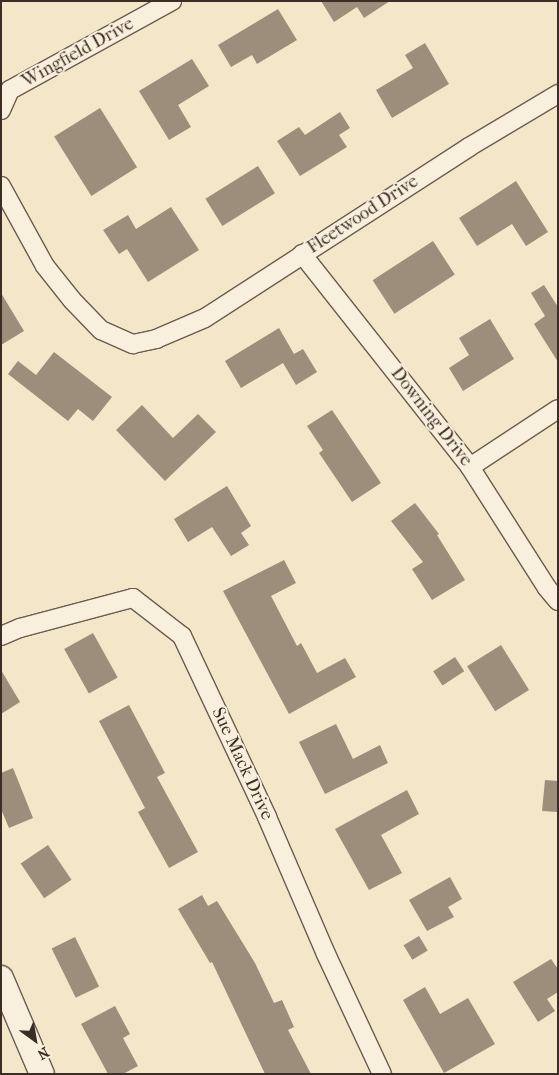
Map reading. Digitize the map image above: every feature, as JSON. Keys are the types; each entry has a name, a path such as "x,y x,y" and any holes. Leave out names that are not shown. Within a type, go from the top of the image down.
{"street":[{"name":"Wingfield Drive","path":"6,89 172,1"},
{"path":"1,110 6,89"},
{"name":"Fleetwood Drive","path":"1,186 45,266 72,300 102,330 133,344 168,334 205,318 469,147 558,94"},
{"name":"Downing Drive","path":"302,254 470,466 552,595"},
{"path":"470,466 558,410"},
{"name":"Sue Mack Drive","path":"1,636 20,628 133,598 182,636 267,817 326,954 382,1074"},
{"path":"1,978 42,1074"}],"building":[{"path":"321,1 390,1 364,18 357,7 334,22"},
{"path":"278,9 297,40 257,64 252,55 231,67 218,45"},
{"path":"425,43 449,84 392,118 376,90 413,68 405,55"},
{"path":"192,59 209,86 178,105 191,127 169,140 139,91"},
{"path":"100,108 137,167 91,196 54,137"},
{"path":"340,112 350,128 339,135 347,147 300,176 277,141 299,127 305,135"},
{"path":"258,166 275,193 222,226 205,199"},
{"path":"516,181 548,232 526,246 512,224 477,246 459,218"},
{"path":"171,207 199,250 148,282 127,249 119,254 103,230 128,215 136,229"},
{"path":"433,241 455,275 394,314 373,280"},
{"path":"544,285 558,307 558,362 534,324 545,316 531,293"},
{"path":"1,293 24,331 1,345"},
{"path":"490,319 514,359 463,391 449,368 469,355 459,338"},
{"path":"279,328 294,354 303,349 317,372 296,385 283,363 241,388 225,361"},
{"path":"54,352 112,397 93,421 78,409 68,421 8,374 18,361 36,375"},
{"path":"142,405 173,438 198,414 216,432 165,481 116,430"},
{"path":"332,410 381,483 352,502 319,453 323,450 307,426"},
{"path":"227,486 251,526 241,533 249,545 231,556 212,527 188,542 174,519"},
{"path":"415,503 439,534 437,535 465,580 432,600 412,569 423,562 391,521"},
{"path":"284,560 296,583 271,596 297,646 301,643 317,673 345,658 356,677 289,714 223,591"},
{"path":"93,633 118,678 89,694 64,649"},
{"path":"501,645 529,690 495,711 467,666"},
{"path":"455,657 464,671 442,685 433,671"},
{"path":"1,670 20,702 1,714"},
{"path":"129,705 165,773 157,777 198,852 169,868 138,812 145,808 99,721"},
{"path":"336,724 353,759 380,745 388,763 325,794 299,742"},
{"path":"13,768 33,818 9,828 1,809 1,773"},
{"path":"545,780 558,781 558,812 542,811"},
{"path":"407,790 419,814 381,835 402,873 369,890 335,829"},
{"path":"48,845 71,880 44,898 21,863"},
{"path":"450,877 462,899 448,907 454,917 427,931 409,900"},
{"path":"202,895 208,906 217,901 255,963 274,1003 282,1000 294,1027 288,1030 311,1074 265,1074 212,962 210,963 178,909"},
{"path":"419,936 428,951 412,960 404,945"},
{"path":"75,937 99,986 76,998 52,948"},
{"path":"551,959 558,969 558,992 547,999 555,1011 538,1022 513,982"},
{"path":"425,987 440,1014 468,998 495,1044 444,1073 403,1000"},
{"path":"115,1006 130,1034 123,1038 138,1066 123,1074 108,1074 81,1024"}]}
